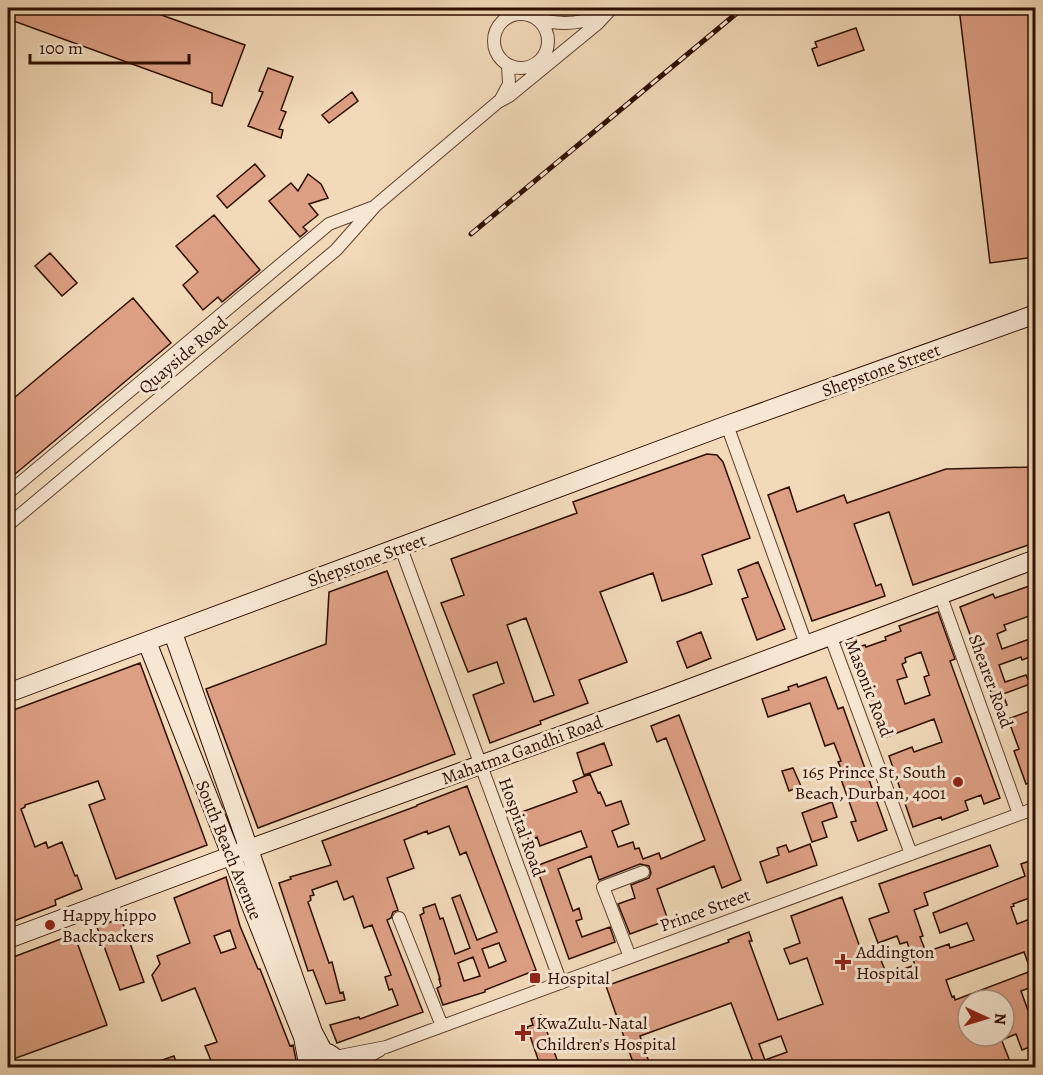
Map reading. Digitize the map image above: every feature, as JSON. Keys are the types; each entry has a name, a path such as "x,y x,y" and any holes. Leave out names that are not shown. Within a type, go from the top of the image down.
{"main road":[{"name":"Shepstone Street","path":"8,693 726,426 1035,314"},
{"name":"Mahatma Gandhi Road","path":"8,939 1035,559"},
{"name":"South Beach Avenue","path":"173,633 325,1062"},
{"name":"South Beach Avenue","path":"147,642 305,1041 325,1062"},
{"path":"176,713 198,704"},
{"path":"202,782 223,774"}],"street":[{"path":"552,59 516,68 508,65 498,56 494,39 495,31 505,14 528,14 554,23 591,19 609,10"},
{"name":"Quayside Road","path":"8,525 336,250 375,206 498,102 509,96 598,22 609,10"},
{"path":"527,80 547,48 548,39 541,23 528,14"},
{"path":"498,102 509,84 508,65"},
{"name":"Quayside Road","path":"8,493 329,224 375,206"},
{"path":"726,426 806,644"},
{"name":"Hospital Road","path":"401,548 561,983"},
{"name":"Shearer Road","path":"940,594 1019,814"},
{"name":"Masonic Road","path":"830,636 911,854"},
{"name":"Prince Street","path":"325,1062 386,1047 1035,808"},
{"path":"630,957 603,888 643,872"},
{"path":"399,918 442,1026"}],"building":[{"path":"8,8 142,8 245,45 222,106 212,103 212,93 8,19"},
{"path":"959,8 1035,8 1035,257 990,263"},
{"path":"856,28 864,50 818,66 812,49 817,47 815,42"},
{"path":"268,68 293,77 281,110 286,112 279,129 283,130 281,138 248,126 263,92 259,91"},
{"path":"352,92 358,101 329,123 322,115"},
{"path":"255,164 265,176 227,208 217,196"},
{"path":"308,174 321,184 328,198 309,204 318,215 303,227 307,231 300,237 269,201 291,183 298,191"},
{"path":"214,215 260,270 222,302 218,297 203,310 183,285 198,272 176,246"},
{"path":"50,253 77,283 62,296 35,266"},
{"path":"133,298 171,343 8,480 8,403"},
{"path":"707,454 717,455 723,462 750,538 702,555 712,584 662,601 653,573 600,592 627,662 579,680 588,703 490,743 473,695 504,683 497,662 468,672 441,603 464,595 451,559 577,513 573,502","holes":["526,618 554,695 534,702 507,625"]},
{"path":"1033,467 1035,537 1032,538 1034,543 913,585 889,512 854,524 876,586 881,584 885,596 812,621 768,495 789,487 797,512 844,495 847,503 946,469"},
{"path":"758,562 785,629 757,640 742,599 748,597 738,570"},
{"path":"387,571 455,754 258,828 206,689 326,644 329,592"},
{"path":"1035,584 1035,614 1004,625 1006,630 997,634 1002,649 1035,637 1035,655 1022,660 1021,657 999,665 1005,682 1026,675 1030,684 1003,694 1007,705 997,709 960,607 993,594 995,598"},
{"path":"938,612 955,659 950,661 1000,798 984,804 981,795 965,801 968,810 942,820 941,817 913,827 889,756 912,747 914,752 942,742 934,719 881,739 860,680 866,678 855,648 886,640 885,637 901,631 899,626","holes":["921,652 929,675 924,677 930,695 905,704 897,680 907,677 902,664 906,662 905,658"]},
{"path":"701,632 711,658 687,668 677,642"},
{"path":"140,663 207,845 116,879 89,805 105,799 98,781 25,805 21,809 35,847 46,842 48,848 62,842 82,889 55,900 56,905 11,922 10,917 8,918 8,712"},
{"path":"826,677 838,709 843,707 887,830 858,841 851,822 856,821 837,768 840,766 838,762 841,761 834,743 825,746 810,703 768,717 762,699 789,690 788,687 797,684 798,687"},
{"path":"1035,709 1035,740 1030,742 1035,759 1035,781 1026,784 1014,751 1019,749 1008,719"},
{"path":"679,715 741,880 722,888 714,866 657,889 668,920 630,934 618,904 635,898 631,885 649,878 651,873 649,866 640,864 599,880 591,856 558,869 573,911 579,908 582,919 576,921 582,937 610,927 615,942 569,959 536,866 587,847 581,831 540,846 537,837 529,841 519,813 577,792 573,781 590,774 606,806 621,801 629,824 612,831 618,847 633,842 635,849 639,848 643,859 659,853 661,859 705,840 666,738 657,742 651,726"},
{"path":"604,743 612,765 584,775 577,753"},
{"path":"793,768 801,786 789,791 782,771"},
{"path":"467,786 536,970 485,990 485,992 443,1005 437,988 441,986 440,979 420,915 424,913 423,908 435,904 440,919 443,918 455,954 470,948 452,898 460,895 477,940 497,932 466,852 460,855 449,826 428,834 427,831 404,840 414,868 387,878 398,910 393,912 391,918 387,920 423,1012 337,1043 330,1025 359,1017 360,1019 398,1005 392,989 389,990 385,977 391,975 372,925 364,928 353,896 344,900 337,881 312,890 314,895 310,896 311,900 308,902 329,963 332,962 340,993 343,992 345,1000 326,1004 313,970 308,971 279,883 291,879 290,877 331,865 322,841","holes":["499,943 506,961 489,968 482,949","473,957 480,976 464,981 458,963"]},
{"path":"832,802 837,817 822,822 827,837 812,842 802,813"},
{"path":"810,844 817,865 767,883 760,862 779,855 777,848 786,845 789,852"},
{"name":"Addington Hospital","path":"990,845 998,866 924,893 928,905 914,910 926,952 949,944 950,948 974,940 967,923 940,933 933,913 1025,876 1021,864 1035,859 1035,896 1013,904 1014,906 1011,907 1017,924 1035,917 1035,986 1021,991 1035,1030 1035,1045 1022,1050 1016,1034 1016,988 986,988 1031,971 1024,952 946,980 952,997 954,996 956,1000 956,1048 1005,1048 1009,1059 986,1068 748,1068 754,1064 731,1003 640,1036 651,1068 635,1068 606,986 729,942 728,940 749,932 752,941 749,941 778,1020 823,1004 807,958 790,964 784,949 800,943 791,916 842,897 862,953 876,948 887,975 915,965 907,942 900,944 897,936 878,943 869,919 889,912 879,884","holes":["781,1036 787,1052 765,1060 759,1044"]},
{"path":"226,877 240,926 258,969 260,969 290,1046 293,1045 296,1060 292,1068 214,1068 205,1046 217,1042 195,988 162,1001 152,975 160,964 157,956 190,943 174,898","holes":["230,930 236,948 221,953 214,936"]},
{"path":"121,918 144,982 120,990 97,927"},
{"path":"74,934 107,1025 8,1061 8,959"},
{"path":"541,1015 560,1068 541,1068 527,1027 533,1025 531,1019"},
{"path":"174,1056 178,1068 146,1068 145,1066"}],"railway":[{"path":"471,234 743,8"}],"place":[{"name":"165 Prince St, South Beach, Durban, 4001","path":"958,782"},
{"name":"Happy hippo Backpackers","path":"50,925"},
{"name":"Addington Hospital","path":"843,962"},
{"name":"Hospital","path":"535,978"},
{"name":"KwaZulu-Natal Children’s Hospital","path":"523,1033"}]}
